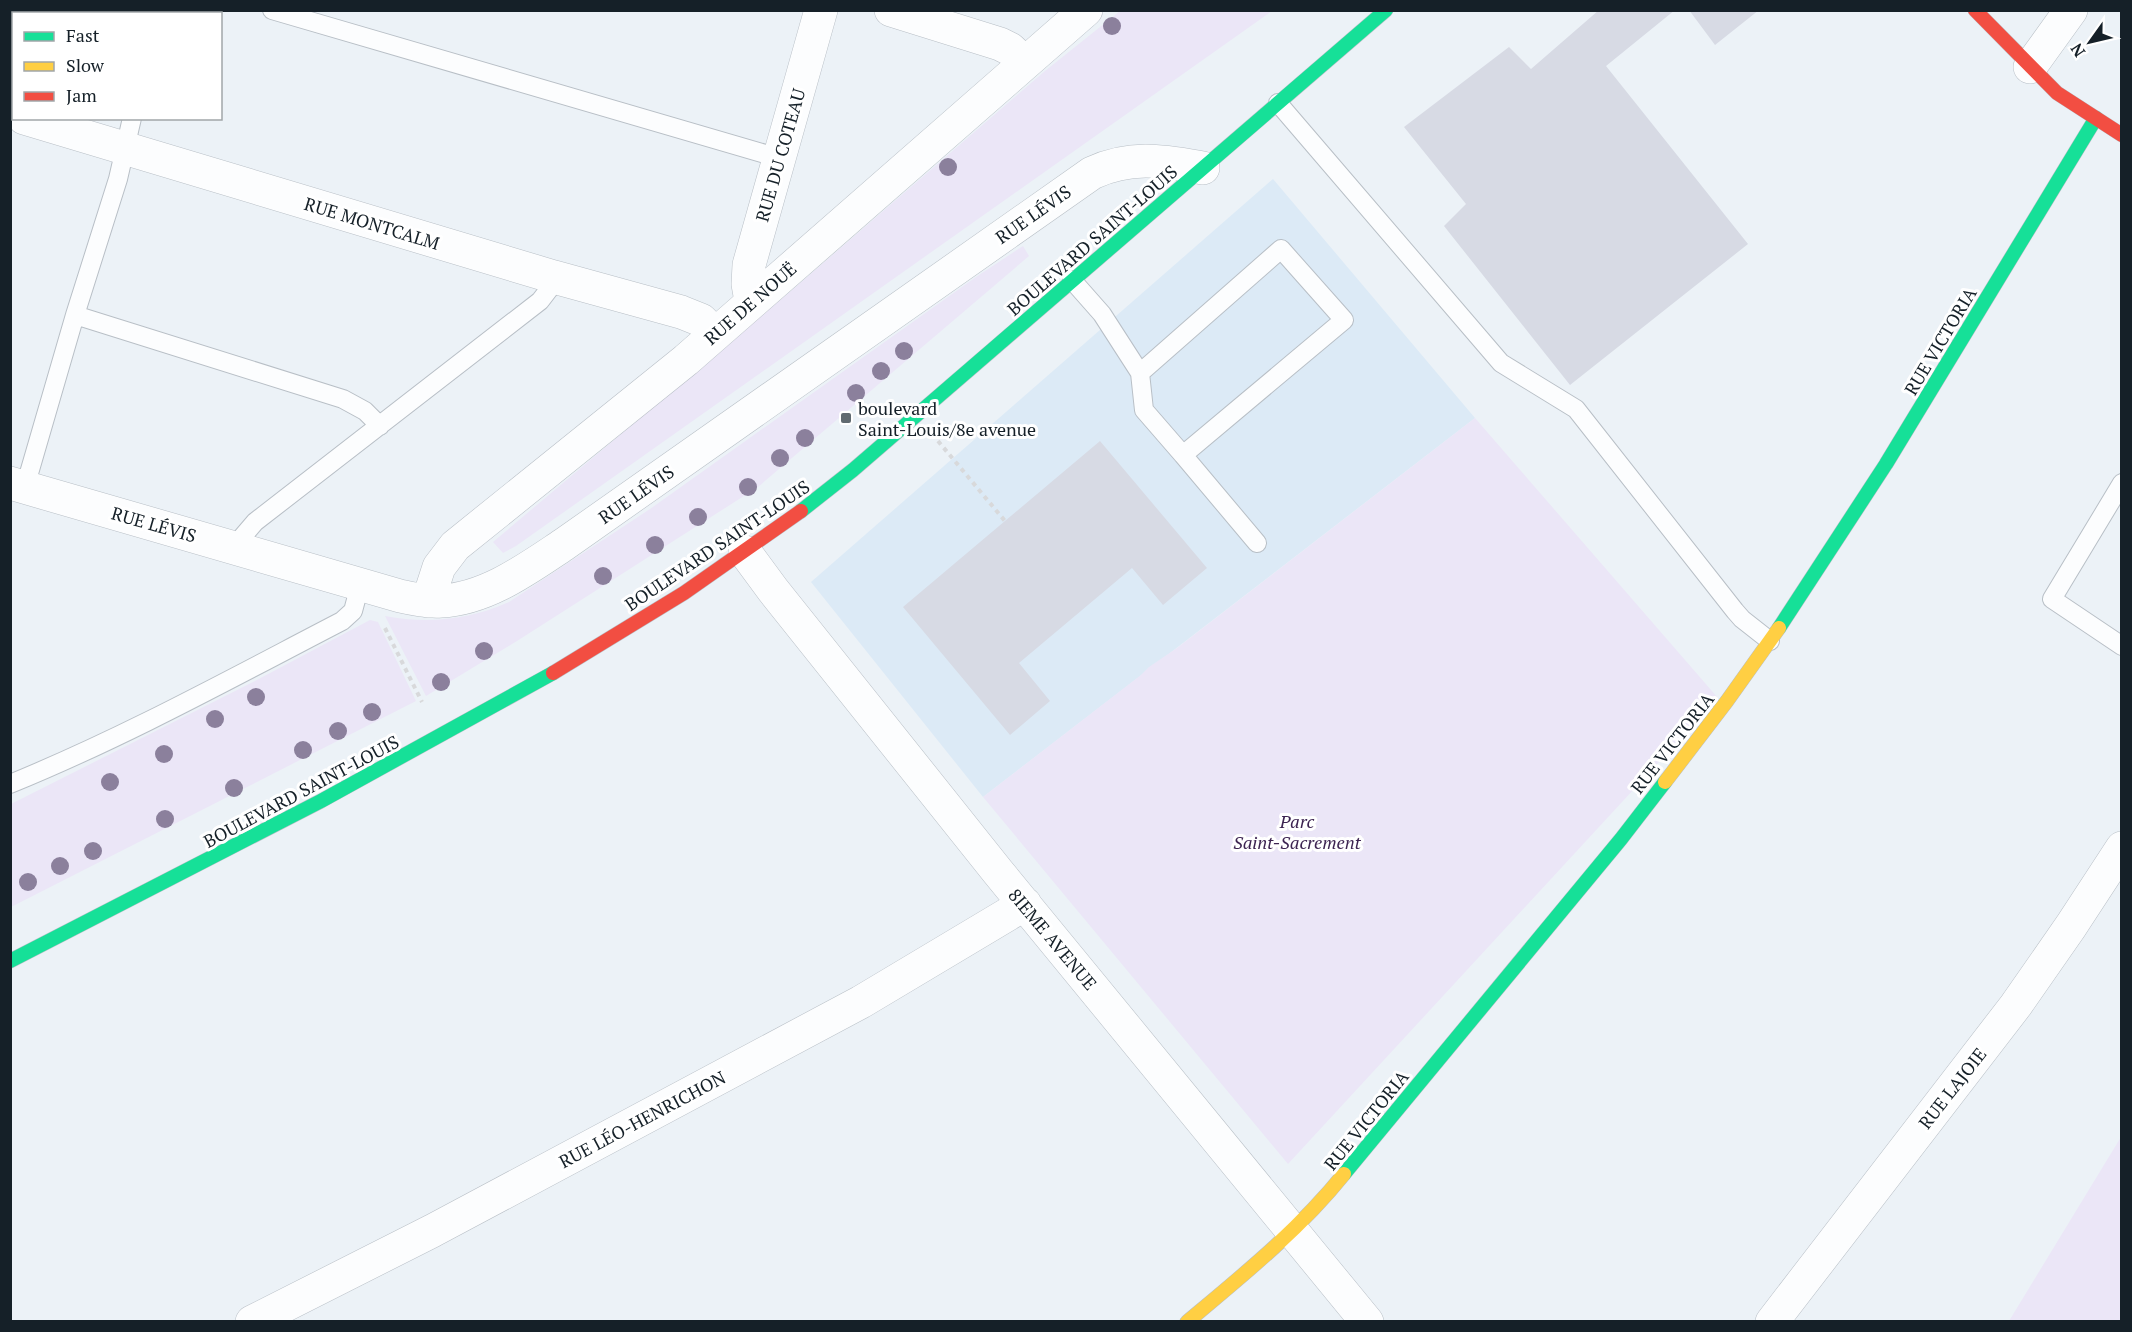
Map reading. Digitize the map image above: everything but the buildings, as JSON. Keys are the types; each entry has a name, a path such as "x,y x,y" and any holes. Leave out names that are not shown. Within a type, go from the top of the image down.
{"street":[{"name":"RUE DU COTEAU","path":"752,301 748,284 749,265 821,10"},
{"path":"891,10 1000,44 1010,49 1025,63"},
{"name":"RUE DE NOUË","path":"428,601 439,567 455,546 716,334 1086,10"},
{"name":"BOULEVARD SAINT-LOUIS","path":"10,961 156,888 408,756 588,652 697,585 745,552 831,488 1386,10"},
{"path":"1975,10 2057,93 2121,135"},
{"path":"2030,67 2071,10"},
{"name":"RUE VICTORIA","path":"1187,1322 1247,1273 1330,1192 1621,838 1727,701 1812,580 1886,464 2096,118"},
{"name":"RUE MONTCALM","path":"37,120 129,134 554,277 692,315 709,326 716,334"},
{"name":"RUE LÉVIS","path":"18,485 400,596 428,601 457,599 489,588 540,560 1092,173 1107,166 1133,161 1154,161 1203,168"},
{"name":"8IEME AVENUE","path":"745,552 772,590 1025,904 1367,1322"},
{"name":"RUE LAJOIE","path":"1772,1322 2016,1005 2071,926 2121,848"},
{"name":"RUE LÉO-HENRICHON","path":"252,1322 432,1231 861,1002 1025,904"}],"lane":[{"path":"272,10 779,159"},
{"path":"1278,103 1501,363 1576,409 1742,620 1770,641"},
{"path":"18,485 75,315 118,179 129,134"},
{"path":"1140,373 1281,249 1344,320 1183,455"},
{"path":"238,549 243,536 255,522 540,301 550,288 554,277"},
{"path":"1072,280 1102,314 1140,373 1144,410 1257,543"},
{"path":"75,315 344,399 364,411 380,426"},
{"path":"2121,483 2052,599 2121,646"},
{"path":"10,784 130,732 342,621 353,611 360,585"}],"path":[{"path":"944,449 1005,521"},
{"path":"384,625 422,702"}],"shaded area":[{"path":"1273,179 1475,418 983,797 811,582"}],"green space":[{"path":"1120,11 1272,11 516,546 503,553 493,542 792,290 1045,71"},
{"path":"1023,246 1029,256 758,487 517,641 426,696 385,616 417,620 448,619 479,613 509,602 650,509"},
{"name":"Parc Saint-Sacrement","path":"1475,418 1718,698 1288,1164 983,797"},
{"path":"370,620 378,622 416,701 11,907 11,804 253,682"},
{"path":"2121,1137 2121,1321 2009,1321"}],"traffic: fast":[{"path":"801,511 853,470 1386,10"},
{"path":"1779,628 1886,464 2096,118"},
{"path":"10,961 321,801 553,673"},
{"path":"1344,1174 1621,839 1665,782"}],"traffic: slow":[{"path":"1665,782 1779,628"},
{"path":"1187,1322 1289,1233 1327,1195 1344,1174"}],"traffic: jam":[{"path":"1975,10 2057,93 2122,135"},
{"path":"553,673 684,593 801,511"}],"place":[{"name":"boulevard Saint-Louis/8e avenue","path":"846,418"}]}
